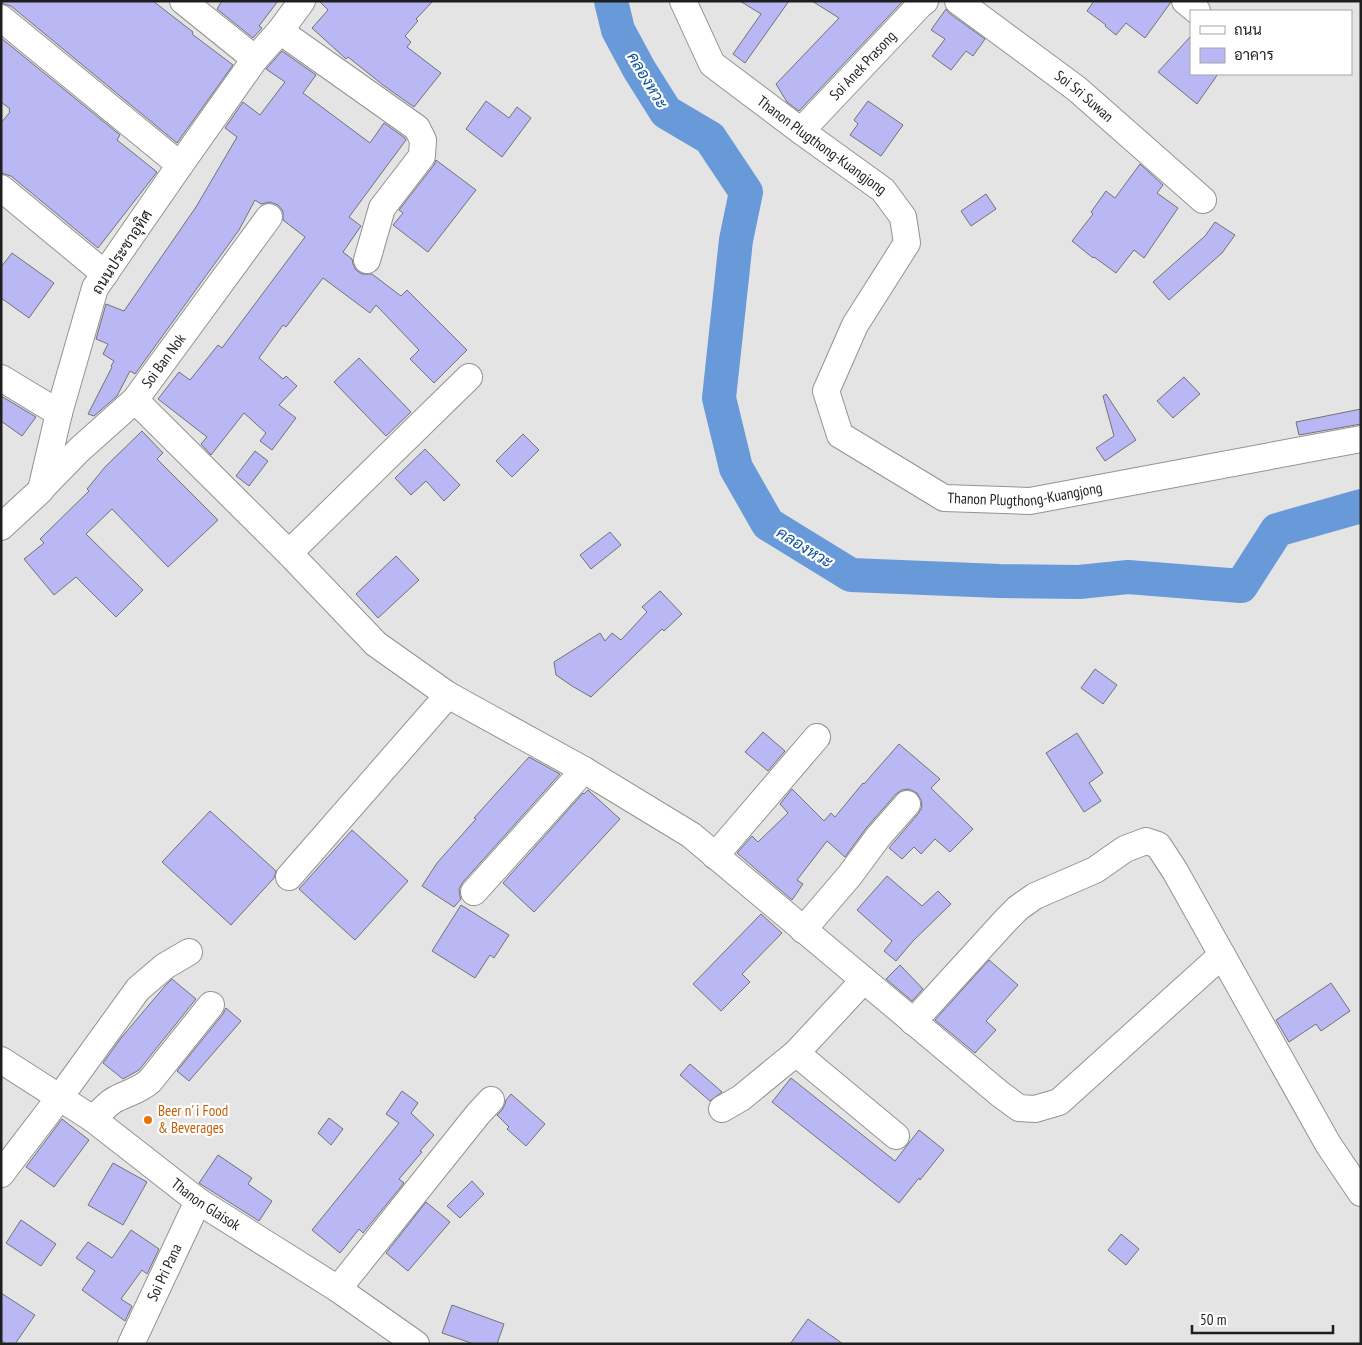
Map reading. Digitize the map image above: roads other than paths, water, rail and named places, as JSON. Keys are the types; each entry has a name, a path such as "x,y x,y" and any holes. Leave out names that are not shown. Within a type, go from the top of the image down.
{"street":[{"path":"183,1 255,59"},
{"name":"ถนนประชาอุทิศ","path":"40,490 59,413 95,288 255,59 280,31 302,1"},
{"name":"Thanon Plugthong-Kuangjong","path":"683,1 712,64 883,190 903,216 908,243 855,325 826,392 840,435 944,498 1030,500 1361,440"},
{"name":"Soi Anek Prasong","path":"801,131 924,1"},
{"name":"Soi Sri Suwan","path":"958,1 1077,89 1204,200"},
{"path":"1185,1 1196,10"},
{"path":"1,18 180,165"},
{"path":"280,31 418,128 423,140 422,156 382,208 366,260"},
{"path":"1,188 104,274"},
{"name":"Soi Ban Nok","path":"40,490 79,450 135,400 269,217"},
{"path":"289,553 469,377"},
{"path":"1,378 59,413"},
{"path":"135,400 289,553 376,644 448,695 584,770 691,835 1018,1108 1035,1109 1059,1102 1222,955"},
{"path":"1,527 40,490"},
{"path":"289,877 448,695"},
{"path":"714,856 817,737"},
{"path":"474,892 584,770"},
{"path":"804,930 850,875 878,837 907,804"},
{"path":"913,1022 1018,908 1035,896 1095,870 1126,849 1146,841 1158,846 1176,871 1328,1144 1361,1193"},
{"path":"1,1174 60,1097 138,989 165,966 189,952"},
{"path":"722,1110 741,1098 796,1053 864,980"},
{"path":"93,1119 110,1103 144,1087 210,1005"},
{"path":"796,1053 896,1136"},
{"name":"Thanon Glaisok","path":"1,1060 93,1119 198,1201 338,1289 416,1344"},
{"path":"338,1289 491,1100"},
{"name":"Soi Pri Pana","path":"131,1344 198,1201"}],"waterway":[{"name":"คลองหวะ","path":"611,1 618,30 639,69 666,112 710,138 746,192 736,240 719,398 736,468 768,524 851,575 1079,582 1128,577 1241,586 1277,530 1361,506"}],"place":[{"name":"Beer n' i Food & Beverages","path":"148,1120"}]}
